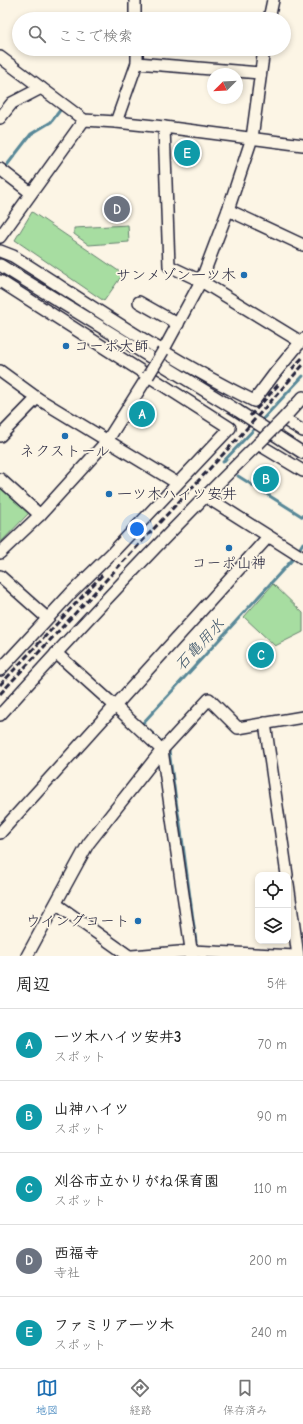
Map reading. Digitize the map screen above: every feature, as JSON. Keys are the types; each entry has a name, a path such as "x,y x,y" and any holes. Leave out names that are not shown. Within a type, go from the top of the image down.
{"street":[{"path":"135,0 136,12"},
{"path":"271,12 273,0"},
{"path":"116,122 137,63 137,56"},
{"path":"0,553 40,515 107,441 163,352 201,281 228,210 252,138 263,56"},
{"path":"0,57 84,120 164,127 303,145"},
{"path":"137,63 260,73"},
{"path":"0,118 12,103 41,88"},
{"path":"0,237 84,120"},
{"path":"0,251 13,256 163,352 205,376 254,401 302,340 201,281 169,266 164,127"},
{"path":"0,169 31,193"},
{"path":"228,210 303,245"},
{"path":"0,265 238,411 303,453"},
{"path":"0,281 230,428 112,553 47,618 0,670"},
{"path":"139,302 178,324"},
{"path":"0,371 37,398 177,483"},
{"path":"0,715 56,653 205,496 283,419 303,397"},
{"path":"0,436 37,398"},
{"path":"283,419 303,431"},
{"path":"258,444 303,471"},
{"path":"0,479 40,515"},
{"path":"205,496 303,558"},
{"path":"0,833 114,705 268,537"},
{"path":"0,576 47,618"},
{"path":"56,653 162,750 191,953"},
{"path":"27,956 88,844 162,750 209,699 238,728 303,717"},
{"path":"266,723 287,872"},
{"path":"56,904 128,956"},
{"path":"132,956 191,953 297,956 291,908"}],"green space":[{"path":"32,212 123,274 104,301 15,240"},
{"path":"128,225 129,242 89,245 74,234 74,228"},
{"path":"0,484 30,512 0,543"},
{"path":"273,584 303,613 303,632 275,646 244,617"}],"waterway":[{"path":"4,169 31,134 51,122 61,109"},
{"name":"石亀用水","path":"260,422 303,376"},
{"name":"石亀用水","path":"223,462 257,426"},
{"name":"石亀用水","path":"238,476 303,517"},
{"name":"石亀用水","path":"298,551 303,543"},
{"name":"石亀用水","path":"162,742 142,724 292,560"},
{"name":"石亀用水","path":"169,751 196,942"}],"railway":[{"path":"292,369 303,357"},
{"path":"0,694 240,436 303,365"},
{"path":"250,416 279,384"},
{"path":"0,685 104,573"}],"place":[{"name":"ファミリア一ツ木","path":"187,153"},
{"name":"西福寺","path":"117,209"},
{"name":"サンメゾン一ツ木","path":"244,275"},
{"name":"コーポ大師","path":"66,346"},
{"name":"一ツ木ハイツ安井3","path":"142,414"},
{"name":"ネクストール","path":"65,436"},
{"name":"山神ハイツ","path":"266,479"},
{"name":"一ツ木ハイツ安井","path":"109,494"},
{"name":"コーポ山神","path":"229,548"},
{"name":"刈谷市立かりがね保育園","path":"261,655"},
{"name":"ウイングコート","path":"138,921"}]}
